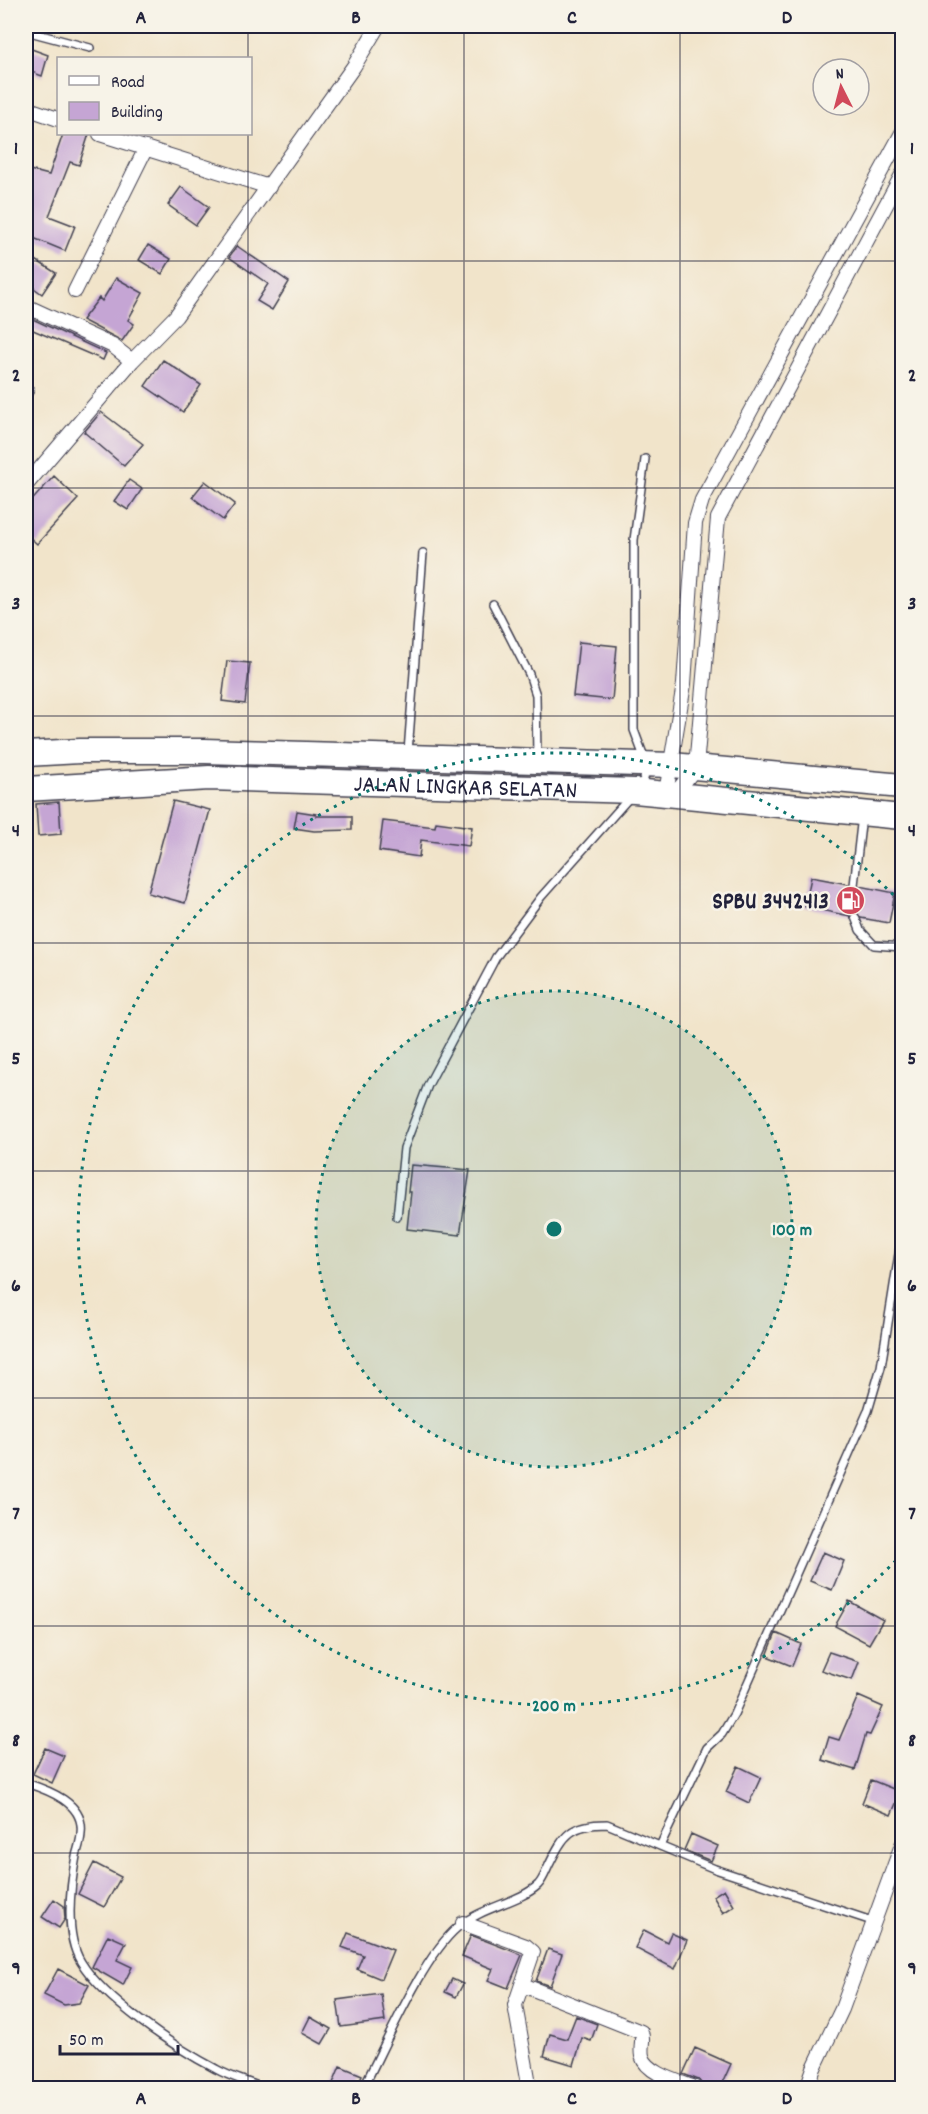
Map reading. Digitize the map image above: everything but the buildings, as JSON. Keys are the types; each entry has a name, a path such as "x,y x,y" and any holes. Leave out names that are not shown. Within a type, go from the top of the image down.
{"highway":[{"name":"JALAN LINGKAR SELATAN","path":"26,754 80,751 205,751 684,766 903,786"},
{"name":"JALAN LINGKAR SELATAN","path":"26,789 209,778 635,791 903,817"}],"street":[{"path":"26,485 132,361 176,316 354,66 378,26"},
{"path":"26,108 57,119"},
{"path":"671,794 684,766 684,684 695,524 702,500 903,133"},
{"path":"103,135 269,186"},
{"path":"75,291 146,148"},
{"path":"671,794 684,766 718,518 903,175"},
{"path":"26,306 113,346 132,361"},
{"path":"807,2088 842,2009 903,1845"},
{"path":"463,1923 532,1950 534,1957 516,2000 515,2011 528,2079"},
{"path":"523,1985 641,2032 643,2039 641,2053 648,2065 695,2088"}],"lane":[{"path":"26,31 90,48"},
{"path":"397,1217 404,1148 424,1095 456,1029 496,957 541,897 644,779 647,765 634,730 633,634 634,540 645,459"},
{"path":"407,757 423,553"},
{"path":"493,604 529,674 536,695 536,762"},
{"path":"854,885 862,814"},
{"path":"855,917 860,930 874,945 903,947"},
{"path":"660,1846 707,1748 722,1734 734,1714 868,1411 881,1367 903,1235"},
{"path":"26,1783 59,1795 76,1813 81,1824 72,1895 71,1940 80,1961 95,1982 170,2040 216,2069 262,2088"},
{"path":"363,2088 413,1992 444,1940 477,1913 528,1893 540,1883 558,1847 573,1829 587,1824 606,1824 715,1869 875,1922"}],"place":[{"name":"SPBU 3442413","path":"850,900"}]}
